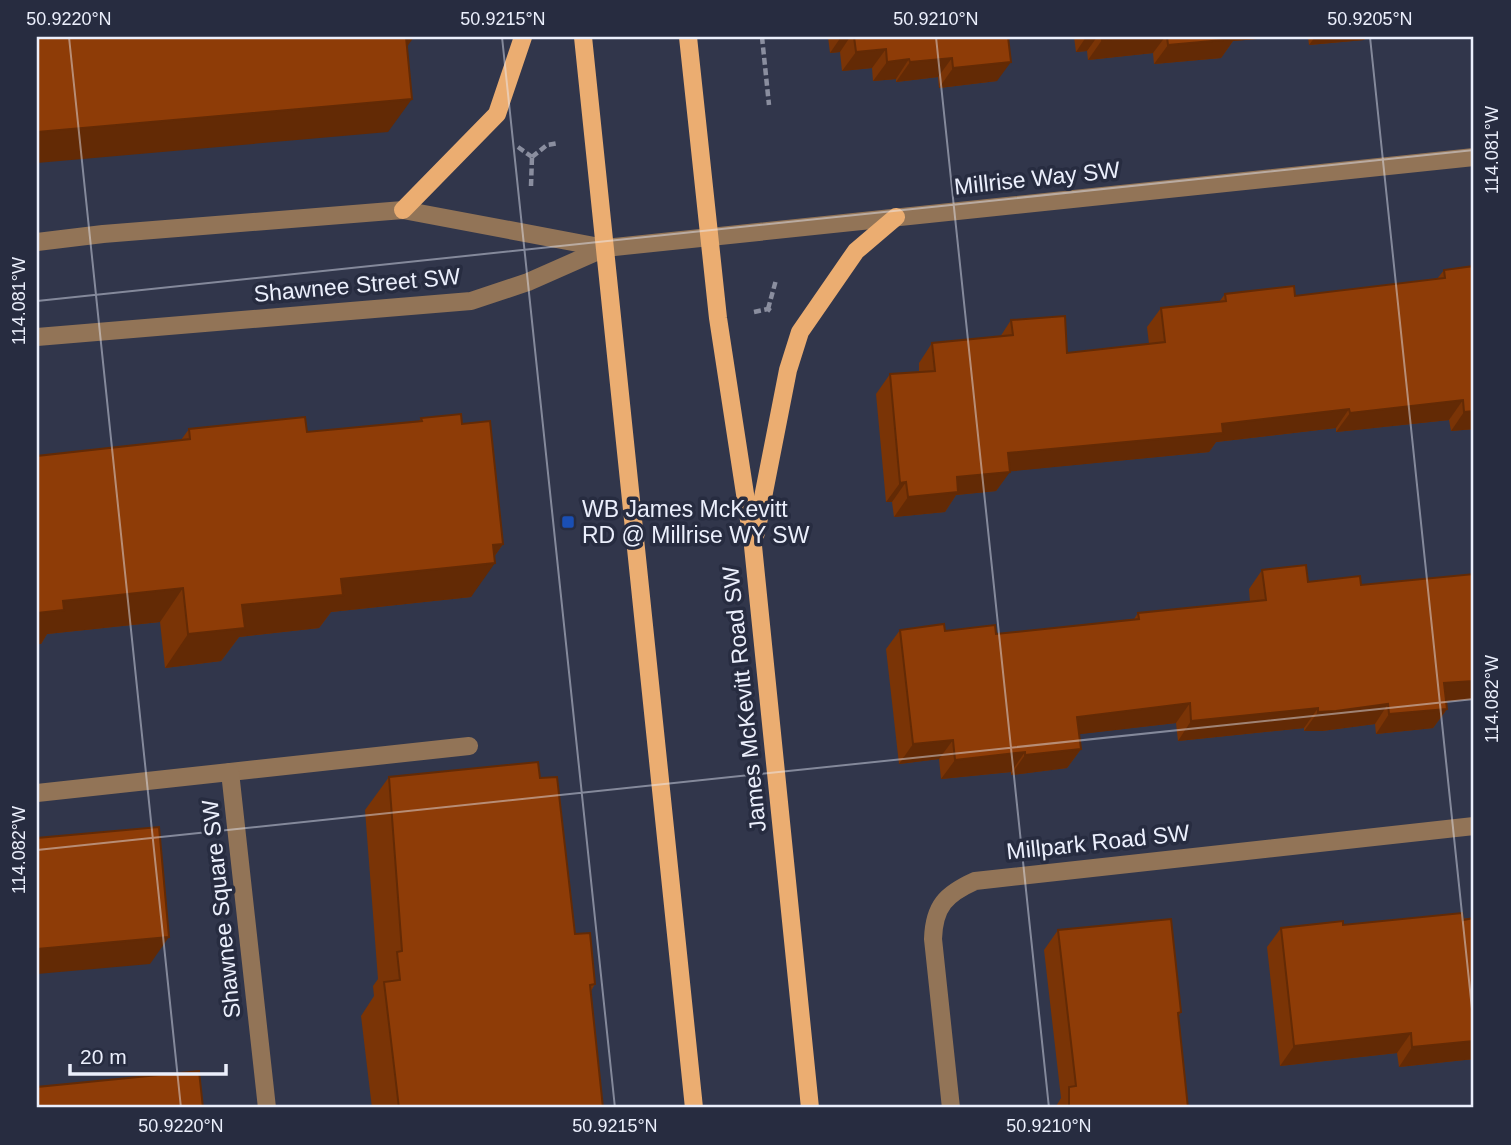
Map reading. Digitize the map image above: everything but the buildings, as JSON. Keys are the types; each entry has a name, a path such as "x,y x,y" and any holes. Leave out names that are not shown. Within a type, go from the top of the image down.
{"main road":[{"path":"403,210 497,114 523,37"},
{"path":"583,37 694,1108"},
{"name":"James McKevitt Road SW","path":"688,37 718,318 753,546 810,1108"},
{"path":"753,546 788,370 800,332 856,251 896,217"}],"street":[{"name":"Millrise Way SW","path":"605,248 1474,157"},
{"path":"37,242 103,233 403,210 605,248"},
{"name":"Shawnee Street SW","path":"37,337 471,301 528,282 605,248"},
{"path":"230,772 469,746"},
{"name":"Shawnee Square SW","path":"37,793 230,772 267,1108"},
{"name":"Millpark Road SW","path":"951,1108 933,939 934,920 943,902 957,889 975,881 1474,826"}],"path":[{"path":"762,37 769,105"},
{"path":"531,186 532,157 547,145 560,142"},
{"path":"518,147 532,157"},
{"path":"768,309 776,280"}],"place":[{"name":"WB James McKevitt RD @ Millrise WY SW","path":"568,522"}]}
